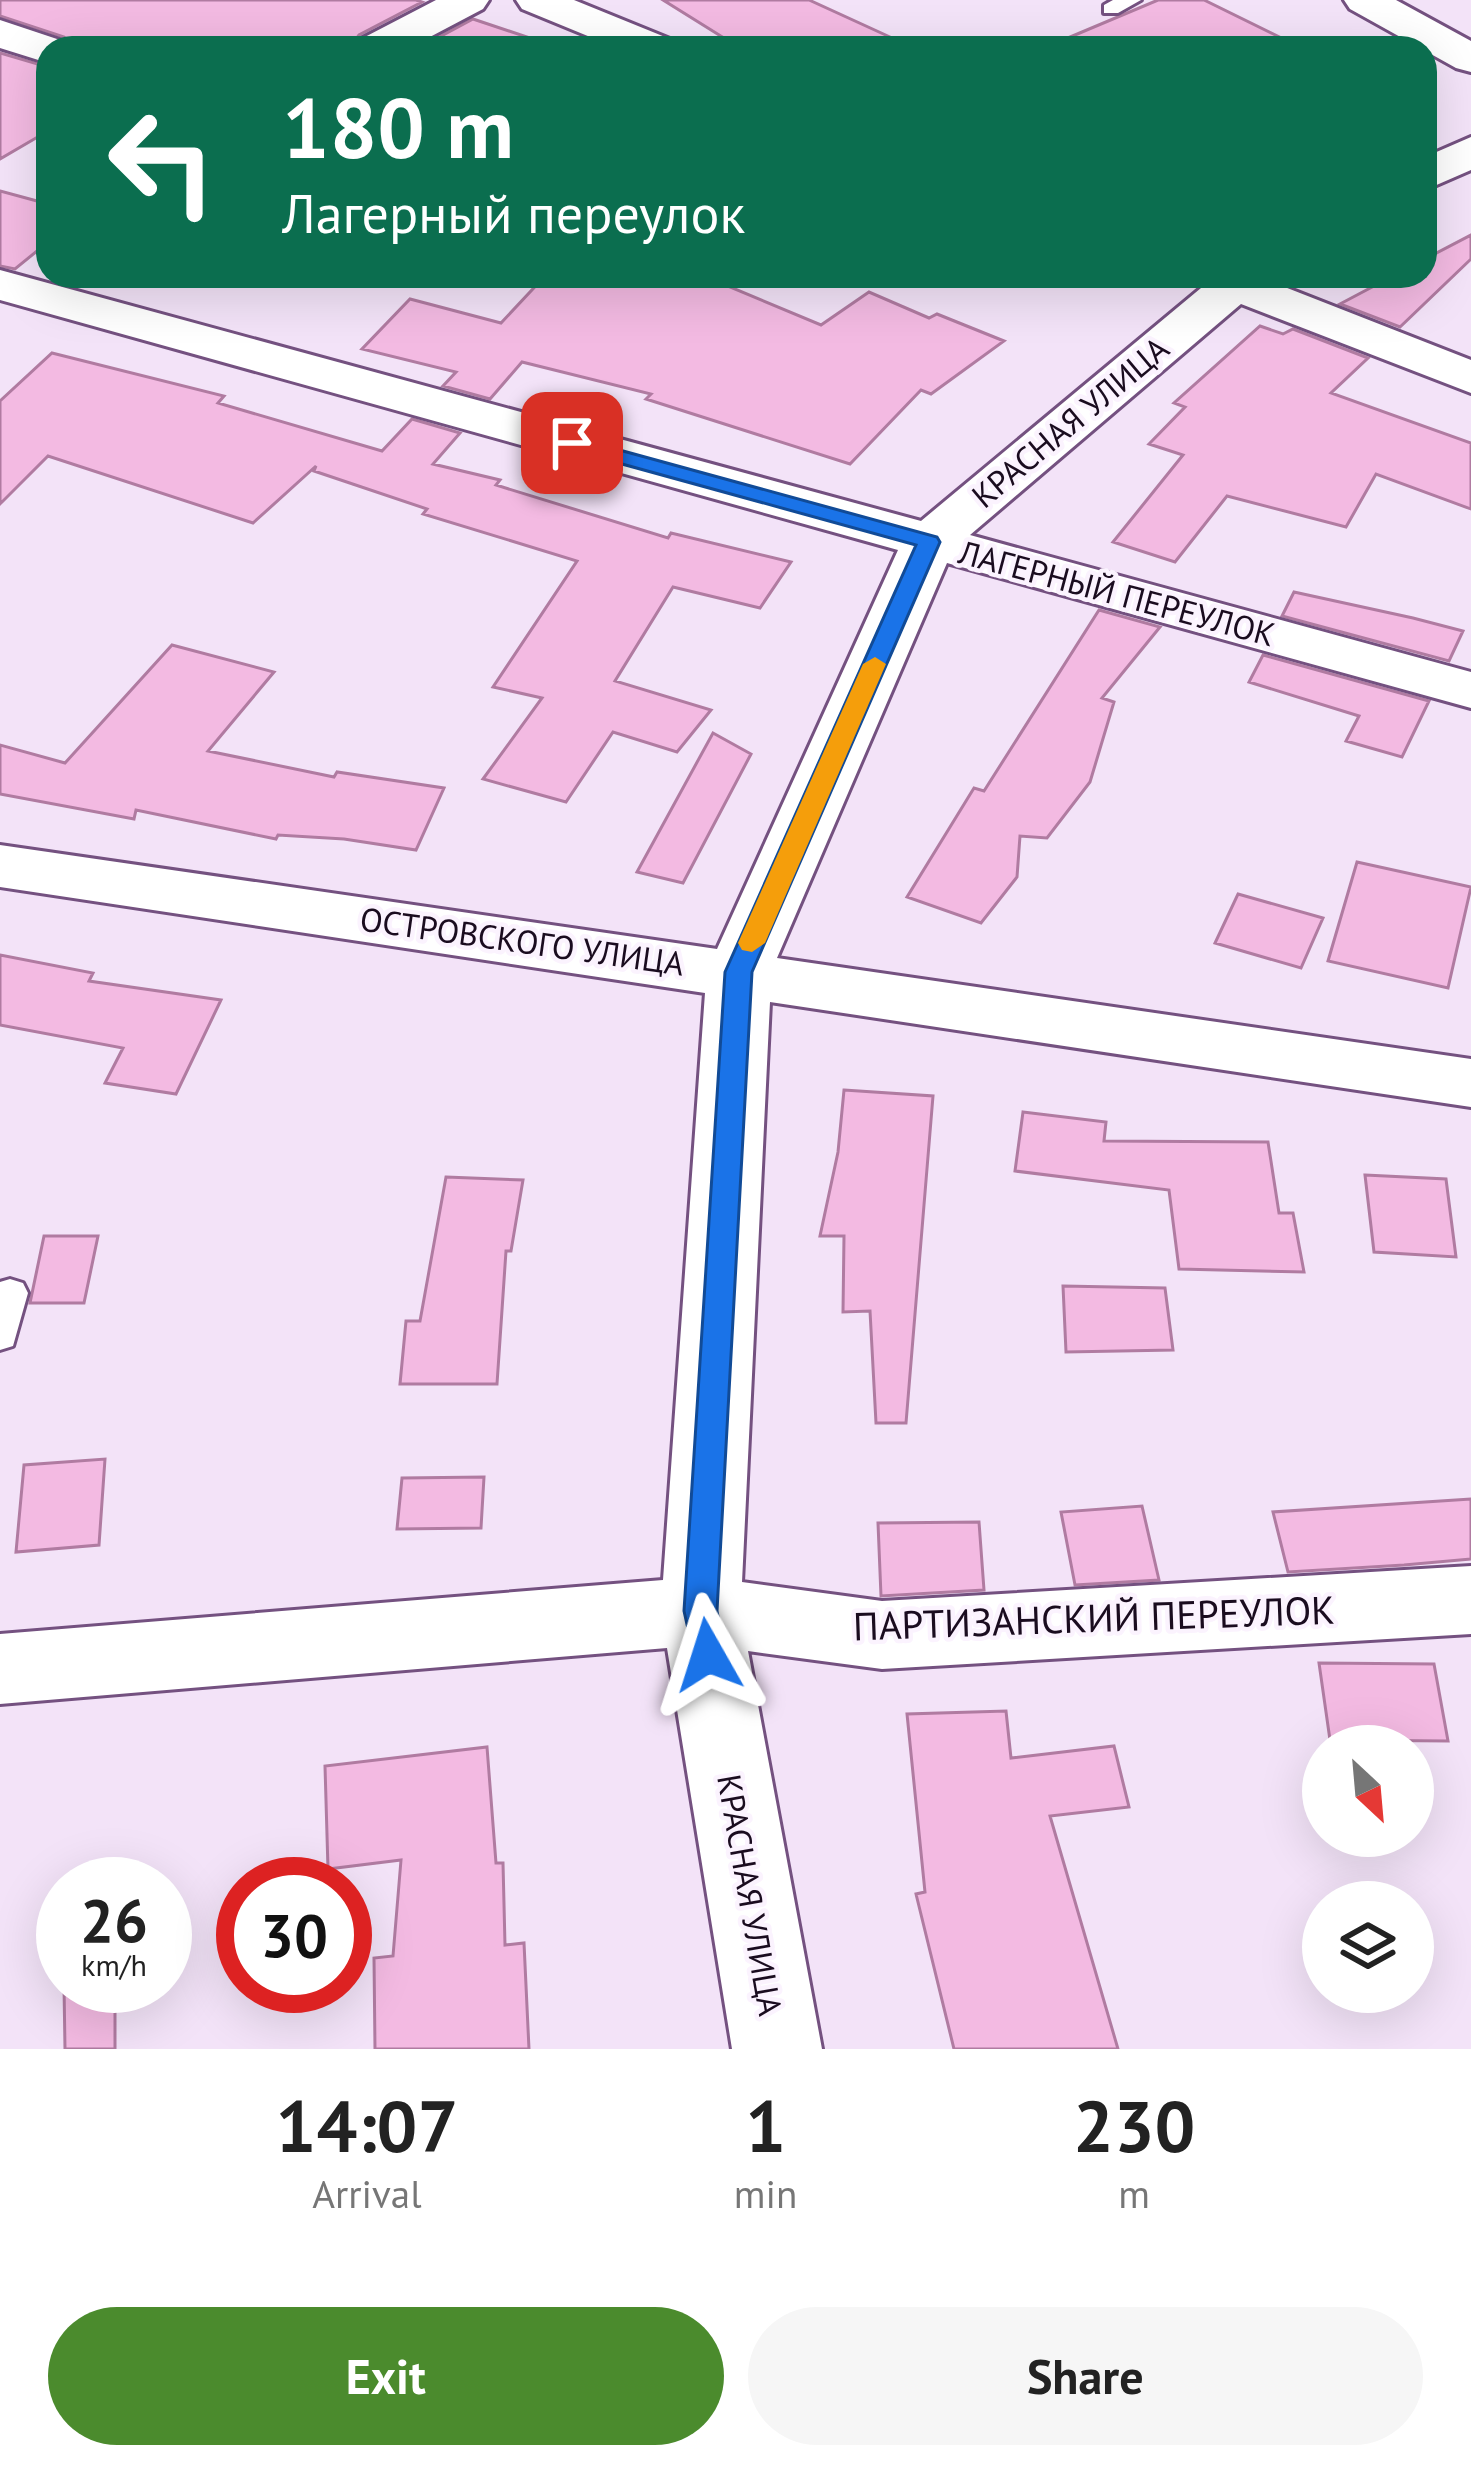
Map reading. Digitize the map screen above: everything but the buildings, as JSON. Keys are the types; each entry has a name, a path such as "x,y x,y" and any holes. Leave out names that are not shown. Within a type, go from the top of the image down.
{"street":[{"path":"399,36 467,0"},
{"path":"537,0 626,36"},
{"path":"1365,0 1430,36"},
{"path":"0,33 36,46"},
{"path":"1437,40 1471,59"},
{"path":"1437,169 1471,151"},
{"name":"КРАСНАЯ УЛИЦА","path":"776,2049 700,1611 739,972 928,542 1220,288"},
{"path":"1255,288 1471,378"},
{"name":"ЛАГЕРНЫЙ ПЕРЕУЛОК","path":"24,297 1471,690"},
{"name":"ОСТРОВСКОГО УЛИЦА","path":"0,866 1471,1083"},
{"name":"ПАРТИЗАНСКИЙ ПЕРЕУЛОК","path":"0,1669 700,1611 882,1635 1471,1600"}],"lane":[{"path":"0,1336 10,1293"}],"slow traffic":[{"path":"752,943 875,664"}],"route":[{"path":"572,443 928,542 739,972 700,1611 708,1655"}]}
